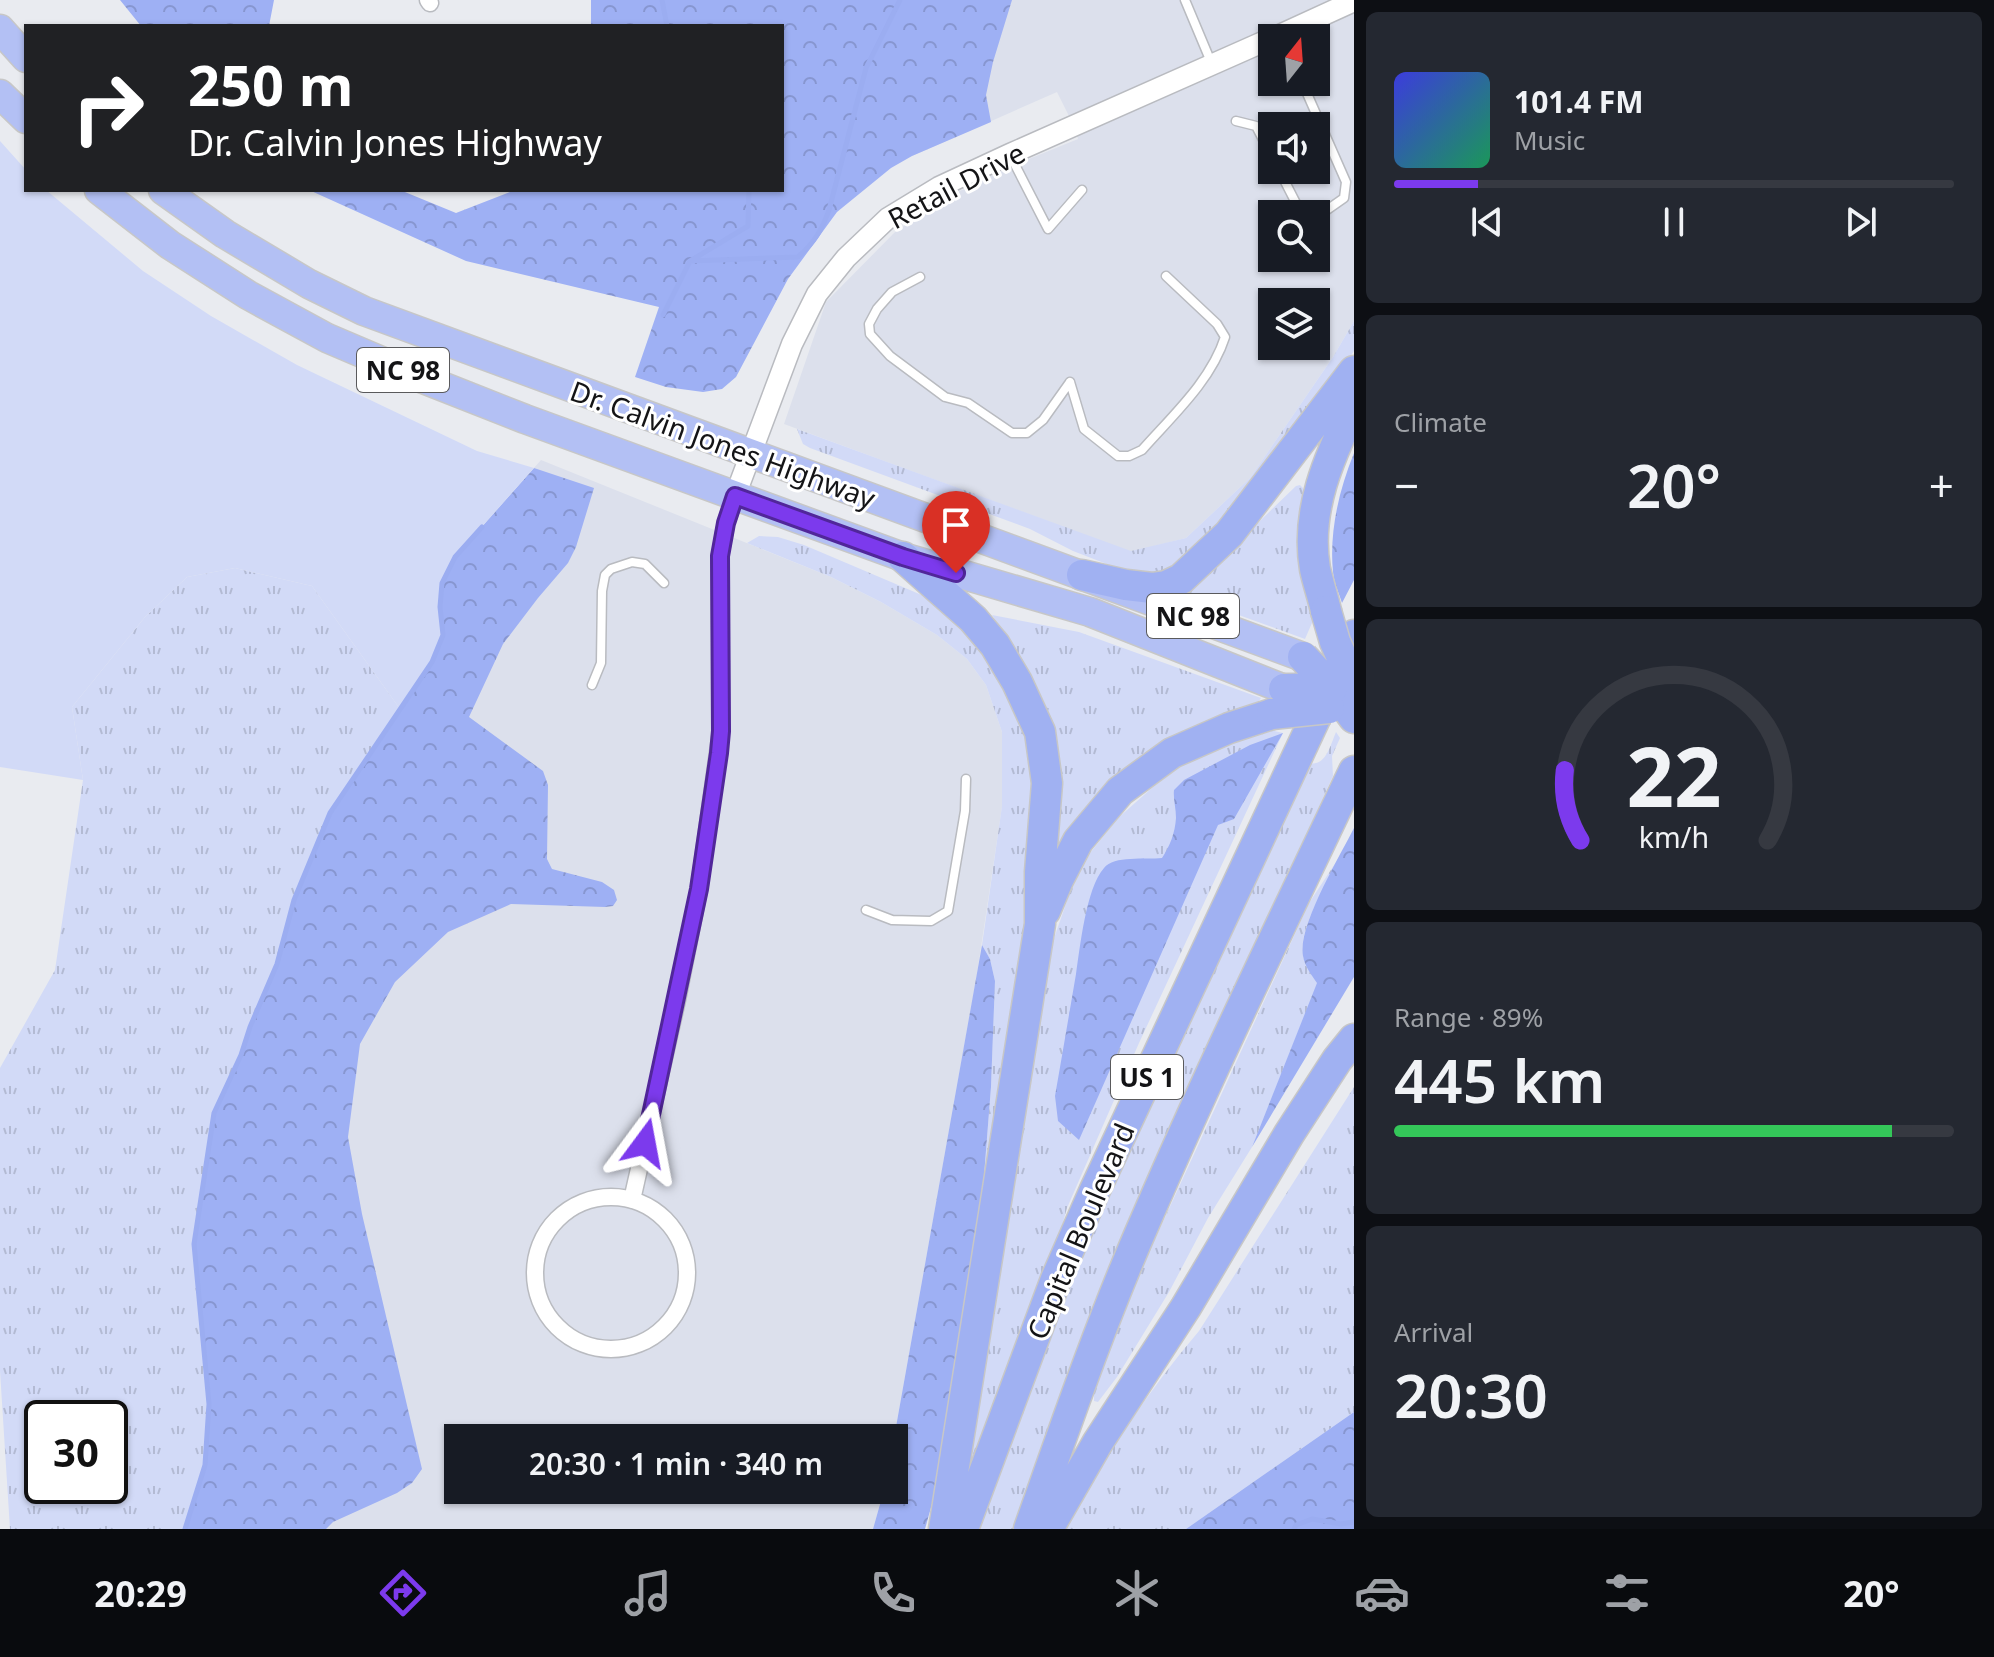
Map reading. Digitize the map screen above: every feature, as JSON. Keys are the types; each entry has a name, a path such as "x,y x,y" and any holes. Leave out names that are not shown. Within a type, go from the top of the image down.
{"highway":[{"path":"0,29 24,56"},
{"path":"0,54 24,77"},
{"path":"0,94 24,117"},
{"name":"Dr. Calvin Jones Highway","path":"102,192 183,253 248,295 327,338 512,414 903,557 1090,612 1278,701"},
{"name":"Dr. Calvin Jones Highway","path":"166,192 225,234 309,284 364,311 1303,657"},
{"path":"1082,575 1152,588 1181,579 1229,534 1354,371"},
{"path":"1349,698 1315,567 1314,522 1321,483 1354,406"},
{"path":"903,557 973,619 995,645 1017,682 1040,732 1047,783 1040,872 1040,924 944,1529"},
{"name":"Capital Boulevard","path":"963,1529 1056,1279 1094,1192 1354,635"},
{"path":"1303,657 1349,698"},
{"path":"1040,924 1078,841 1120,791 1172,753 1229,728 1278,701 1349,698"},
{"name":"Capital Boulevard","path":"1029,1529 1096,1341 1146,1219 1208,1078 1354,771"},
{"path":"1048,1529 1098,1442 1186,1307 1289,1134 1345,1050 1354,1020"}],"street":[{"name":"Retail Drive","path":"1314,24 1354,1"},
{"name":"Retail Drive","path":"735,496 792,344 817,294 846,258 888,218 939,187 1258,44"},
{"path":"632,1200 674,1015 701,874 721,731 720,556 735,496"},
{"path":"610,1197 632,1200 658,1214 680,1240 685,1256 686,1290 671,1321 651,1338 628,1348 594,1348 563,1333 541,1307 534,1273 535,1256 550,1226 577,1204 610,1197"}],"lane":[{"path":"1185,0 1212,65"},
{"path":"1236,121 1256,126 1258,130"},
{"path":"1286,184 1300,211 1324,212 1344,198 1346,182 1330,146"},
{"path":"1010,154 1048,229 1082,190"},
{"path":"920,277 892,292 869,324 870,334 890,356 945,397 968,403 1012,433 1027,433 1043,420 1070,382 1084,429 1118,456 1129,456 1142,450 1201,382 1225,337 1217,324 1166,276"},
{"path":"592,685 601,663 605,575 611,569 632,562 645,564 664,583"},
{"path":"866,910 892,920 931,921 948,911 965,811 966,779"}],"shaded area":[{"path":"815,0 1354,0 1354,321 1333,357 1250,478 1186,538 1131,552 784,424 826,302 894,233 939,201 1078,139 1057,92 912,156 784,60 784,55"},
{"path":"541,460 831,577 881,602 937,635 967,659 986,685 1002,732 1002,807 977,974 897,1424 444,1424 444,1504 880,1504 873,1529 185,1529 194,1244 455,557"}],"green space":[{"path":"120,0 274,0 269,24 139,24"},
{"path":"591,0 1012,0 986,95 991,122 891,168 837,212 788,279 736,377 722,389 703,392 666,387 635,377 659,307 466,261 313,192 405,192 456,213 510,192 784,192 784,24 591,24"},
{"path":"0,141 24,168 24,192 48,192 143,271 211,316 297,365 477,451 534,468 455,557 442,583 440,607 443,635 432,662 400,709 312,586 235,568 187,577 145,617 72,707 83,780 0,767"},
{"path":"1354,321 1354,351 1258,488 1178,569 1150,575 1130,573 1073,551 1030,529 810,448 803,444 797,429 1131,551 1186,538 1250,478"},
{"path":"1354,453 1354,580 1342,603 1334,576 1332,542 1340,496"},
{"path":"534,468 594,488 568,563 503,644 469,717 543,771 548,785 547,859 552,869 602,882 614,890 617,900 613,906 605,907 511,904 448,932 395,982 360,1044 348,1137 362,1214 422,1469 412,1483 397,1493 333,1522 326,1529 185,1529 205,1465 209,1404 194,1244 214,1113 277,964 294,900 330,813 432,662 442,583 455,557"},
{"path":"1300,485 1303,488 1303,561 1315,616 1305,639 1186,596 1185,593"},
{"path":"759,536 778,537 804,545 924,596 953,616 980,640 1033,744 1032,885 981,1214 995,981 990,959 982,945 1002,806 1002,732 986,685 967,659 937,635 881,602 831,577 747,543"},
{"path":"235,568 312,586 400,709 330,813 294,900 277,964 241,1055 194,1244 209,1404 205,1465 185,1529 10,1529 0,1371 0,1068 55,970 83,780 72,707 145,617 187,577"},
{"path":"992,615 1079,632 1261,698 1059,852 1058,770 1010,642"},
{"path":"1270,730 1283,733 1139,1043 1067,1208 1055,1251 966,1485 958,1482 1051,947 1069,895 1090,853 1118,818 1153,787 1195,756"},
{"path":"1336,732 1340,738 1332,756 1333,776 1094,1302 1014,1529 976,1529 1070,1279 1308,763 1323,759"},
{"path":"1283,733 1234,819 1218,825 1079,1140 1058,1121 1055,1096 1085,919 1098,877 1104,868 1115,861 1162,858 1175,829 1174,790 1184,780 1250,745"},
{"path":"1354,828 1354,977 1252,1147 1317,983 1303,956 1306,928"},
{"path":"1340,856 1305,932 1305,963 1318,982 1252,1147 1117,1377 1098,1402 1094,1401 1094,1387 1140,1265 1156,1237 1309,903"},
{"path":"982,945 990,959 995,981 981,1214 937,1486 925,1529 873,1529 880,1504 908,1504 908,1424 896,1424"},
{"path":"1354,1087 1354,1412 1186,1529 1064,1529 1127,1427 1199,1331"},
{"path":"1354,1412 1354,1529 1186,1529"}],"waterway":[{"path":"662,0 667,24"},
{"path":"690,261 798,257 813,241 829,210 866,68 900,0"},
{"path":"663,315 690,261 748,226 749,192"},
{"path":"185,1529 205,1465 209,1404 194,1244 214,1113 277,964 294,900 330,813 432,662 443,635 440,607 442,583 455,557 482,527"},
{"path":"1294,1529 1296,1525 1312,1519 1341,1524 1354,1522"}],"route":[{"path":"645,1143 699,889 719,753 720,556 735,496 956,573"}]}
